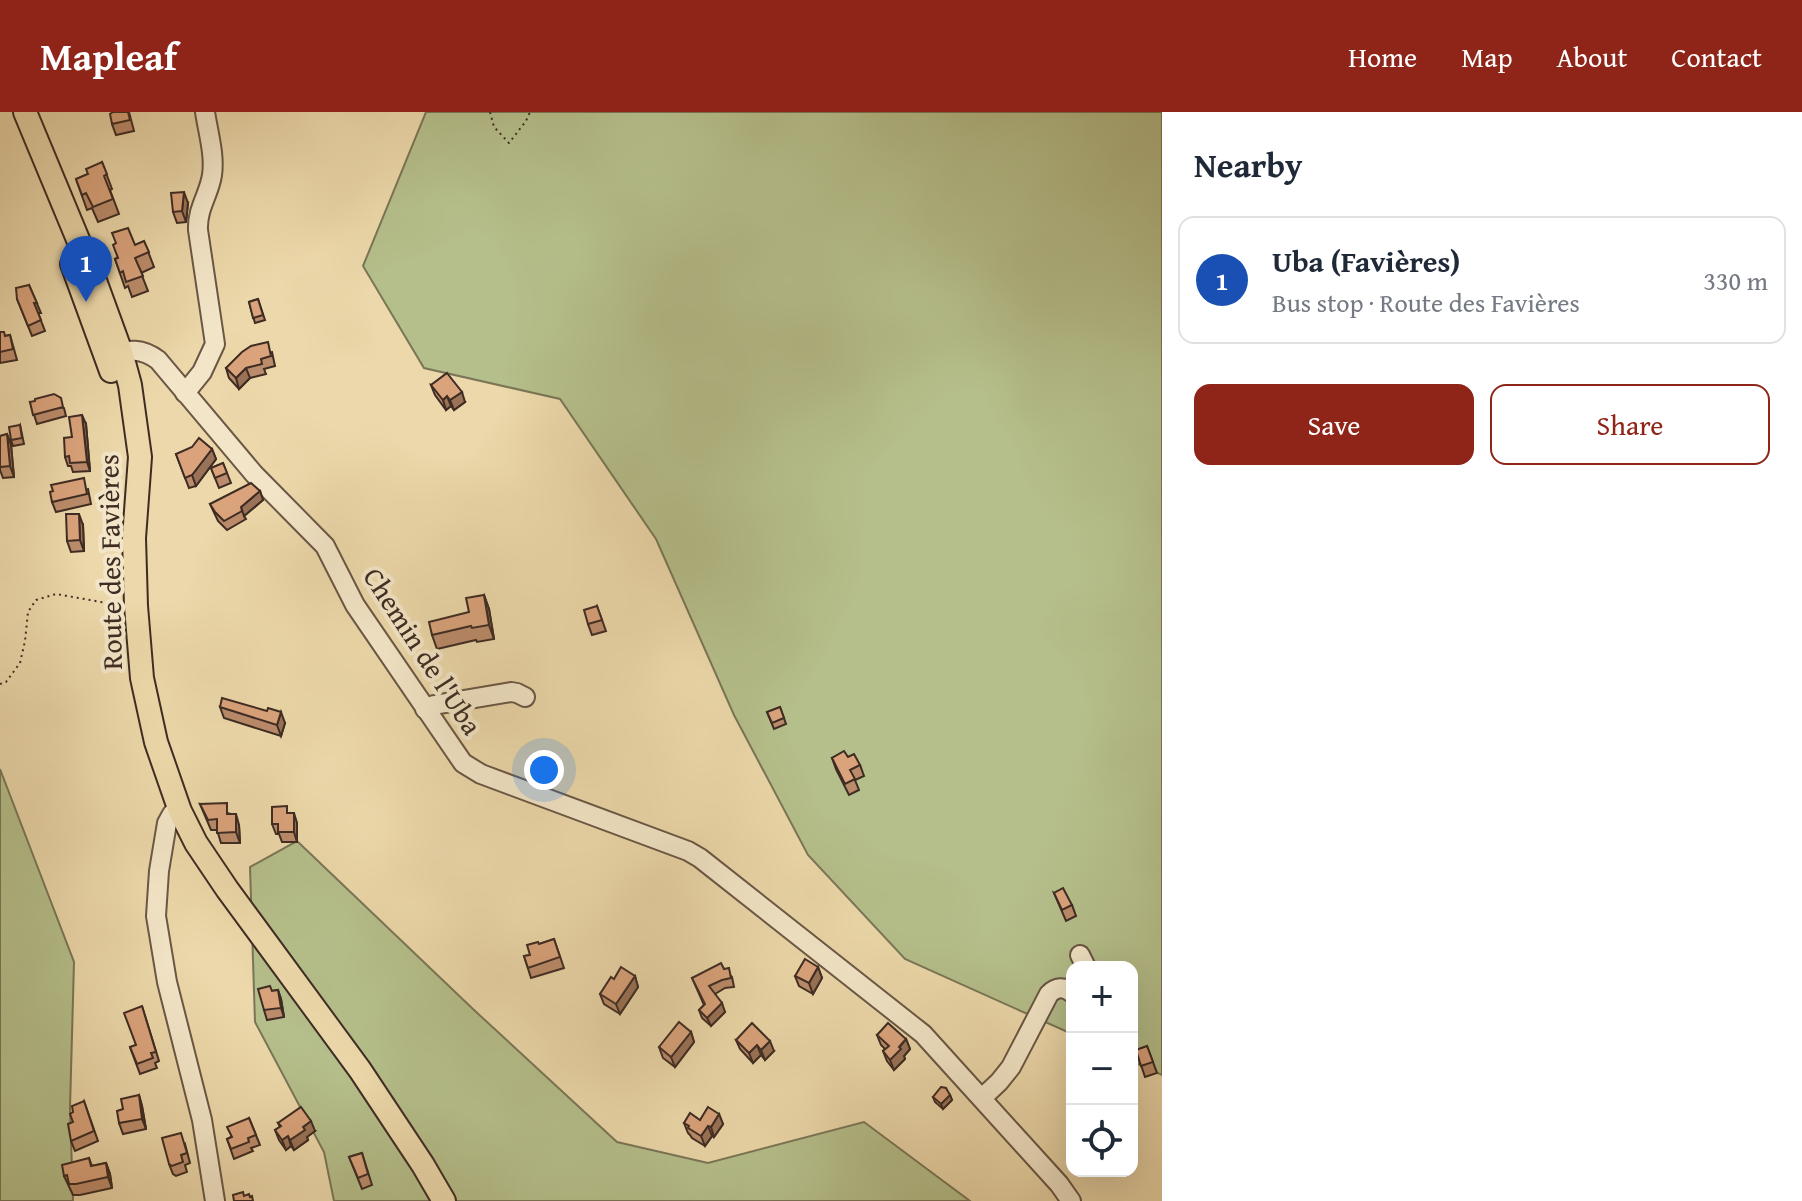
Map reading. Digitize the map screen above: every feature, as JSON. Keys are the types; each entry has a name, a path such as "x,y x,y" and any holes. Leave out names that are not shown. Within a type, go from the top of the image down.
{"main road":[{"path":"25,112 63,238 114,354"},
{"name":"Route des Favières","path":"114,354 123,411 134,538 139,657 156,742 180,811 196,843 360,1070 444,1201"}],"street":[{"path":"185,393 206,365 215,344 198,230 199,212 212,174 205,112"},
{"name":"Chemin de l'Uba","path":"114,354 139,350 152,356 254,474 325,546 355,605 460,759 474,771 700,858 923,1034 1071,1201"},
{"path":"425,709 511,692 525,697"},
{"path":"180,811 168,818 159,871 156,916 167,982 202,1120 215,1201"},
{"path":"982,1098 1011,1067 1049,994 1061,988 1066,990"}],"path":[{"path":"490,112 494,127 509,143 530,112"},
{"path":"0,684 6,682 20,663 28,612 36,600 56,594 136,606"}],"green space":[{"path":"426,112 1162,112 1162,1075 1138,1064 1138,961 1066,961 1066,1031 905,959 808,855 734,715 656,539 560,399 424,368 363,266"},
{"path":"0,769 74,962 70,1108 73,1201 0,1201"},
{"path":"297,841 617,1142 708,1163 864,1122 970,1201 334,1201 324,1152 255,1022 250,867"}],"building":[{"path":"128,112 130,120 112,124 110,114"},
{"path":"102,162 113,199 93,207 86,193 82,195 76,179 88,174 86,169"},
{"path":"184,192 182,211 173,212 171,193"},
{"path":"128,228 135,245 144,241 149,252 135,258 143,276 126,282 115,259 118,258 112,233"},
{"path":"29,285 41,320 28,326 16,288"},
{"path":"258,299 263,315 253,318 249,302"},
{"path":"0,332 10,335 13,349 0,352"},
{"path":"268,342 271,356 261,359 262,364 246,368 236,378 226,368 251,346"},
{"path":"447,373 462,392 450,400 447,396 443,400 431,385"},
{"path":"54,394 61,398 63,407 33,415 30,402"},
{"path":"82,415 87,462 70,463 69,456 65,457 64,438 72,437 69,417"},
{"path":"20,425 22,438 11,440 9,427"},
{"path":"7,434 10,466 0,467 0,436"},
{"path":"199,438 212,449 192,475 185,478 176,454 192,447"},
{"path":"223,463 227,473 215,478 211,468"},
{"path":"84,478 87,494 52,502 51,485"},
{"path":"251,483 260,491 241,507 242,511 224,521 210,504"},
{"path":"66,514 79,514 80,540 67,541"},
{"path":"484,595 489,625 432,635 429,622 469,612 466,598"},
{"path":"597,606 602,620 588,624 584,610"},
{"path":"222,698 281,712 277,725 220,707"},
{"path":"780,707 784,718 772,723 767,712"},
{"path":"844,751 848,757 854,754 860,765 850,770 855,779 845,784 832,758"},
{"path":"227,803 227,814 236,814 236,832 217,833 217,819 208,820 200,804"},
{"path":"287,806 287,813 294,813 294,832 278,832 278,824 272,824 272,807"},
{"path":"1063,888 1072,905 1062,910 1054,893"},
{"path":"554,939 560,957 528,968 524,956 530,955 527,945"},
{"path":"805,959 818,967 809,983 795,976"},
{"path":"721,963 724,969 729,968 731,978 709,986 722,1003 707,1018 699,1010 705,1004 692,978"},
{"path":"621,967 635,976 616,1004 600,994"},
{"path":"270,986 272,991 278,990 281,1008 264,1010 258,989"},
{"path":"142,1006 156,1052 151,1053 153,1058 137,1064 130,1047 136,1045 124,1013"},
{"path":"679,1022 691,1032 671,1057 659,1047"},
{"path":"752,1023 770,1041 761,1050 757,1045 749,1053 736,1040"},
{"path":"888,1023 906,1039 890,1060 883,1051 889,1046 877,1035"},
{"path":"1147,1046 1153,1062 1141,1066 1138,1049"},
{"path":"941,1087 946,1088 950,1095 941,1104 933,1097"},
{"path":"139,1095 142,1119 119,1123 117,1111 123,1109 121,1099"},
{"path":"84,1101 94,1131 71,1141 68,1124 73,1122 70,1114 73,1112 72,1106"},
{"path":"301,1107 311,1121 303,1127 305,1130 290,1140 288,1136 282,1140 275,1130 281,1126 278,1123"},
{"path":"708,1107 719,1114 701,1136 684,1123 690,1113 700,1120"},
{"path":"249,1118 256,1135 248,1138 249,1142 231,1149 227,1139 232,1137 227,1127"},
{"path":"181,1133 187,1153 181,1155 183,1162 172,1166 162,1138"},
{"path":"362,1153 368,1174 358,1178 349,1157"},
{"path":"89,1158 91,1166 106,1163 108,1177 69,1184 62,1165"},
{"path":"243,1192 244,1196 252,1196 253,1201 234,1201 233,1195"}],"place":[{"name":"Uba (Favières)","path":"86,302"}]}
